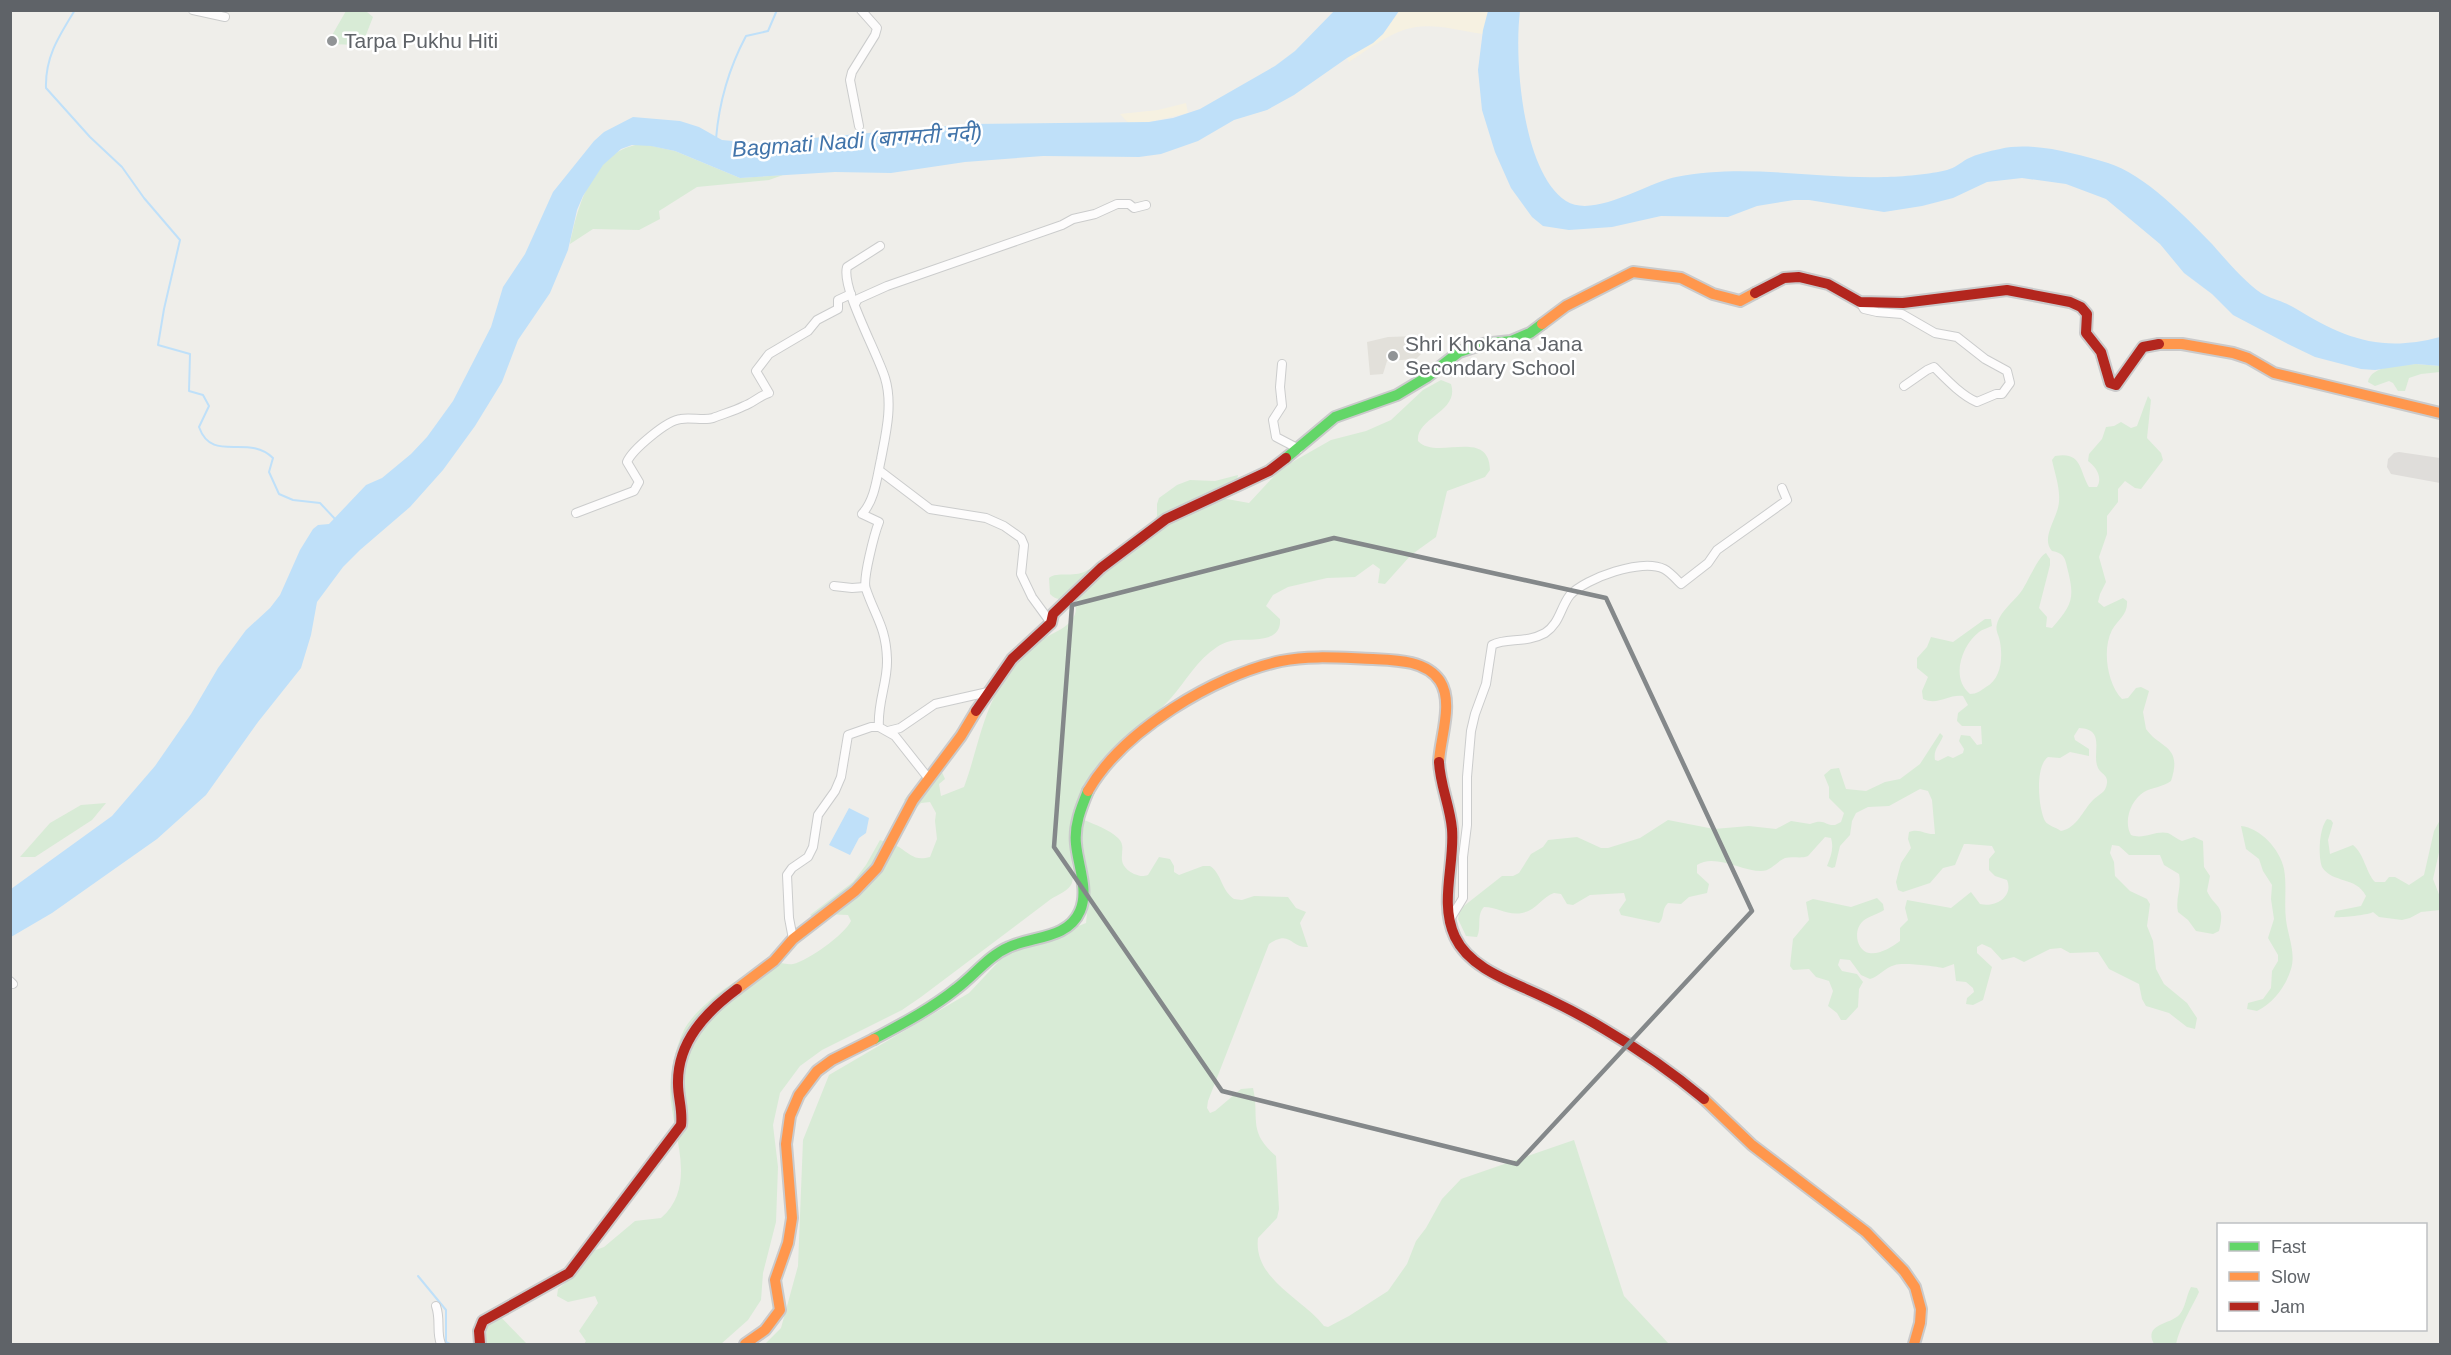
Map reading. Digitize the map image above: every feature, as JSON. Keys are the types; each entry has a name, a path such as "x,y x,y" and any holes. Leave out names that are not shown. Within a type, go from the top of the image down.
{"street":[{"path":"193,10 225,17"},
{"path":"859,126 850,81 852,72 877,28 861,10"},
{"path":"855,304 858,299 887,286 1062,225 1073,219 1095,214 1117,204 1128,204 1134,208 1146,205"},
{"path":"879,727 878,713 887,674 886,638 865,587 866,572 879,522 862,514 874,491 886,442 888,390 877,355 844,275 847,267 880,246"},
{"path":"480,1344 479,1331 483,1321 569,1273 681,1125 678,1083 680,1066 692,1032 717,1004 774,962 792,939 855,891 877,868 913,800 962,736 988,692 1012,659 1051,623 1053,614 1101,568 1166,519 1269,471 1299,449 1335,417 1397,395 1427,377 1459,352 1483,344 1511,341 1530,333 1566,306 1633,272 1681,278 1713,294 1740,301 1784,278 1799,277 1828,284 1860,302 1903,303 2007,290 2070,302 2087,314 2086,333 2101,352 2110,383 2116,386 2143,347 2155,344 2182,344 2233,353 2248,358 2274,373 2440,413"},
{"path":"576,513 634,491 639,482 627,462 629,455 676,419 712,418 747,405 759,396 769,393 756,371 761,362 785,344 808,331 818,320 838,309 838,300 851,294"},
{"path":"1860,302 1864,309 1902,314 1935,333 1957,337 1985,359 2007,371 2010,383 2001,394 1977,402 1969,398 1934,367 1904,386"},
{"path":"1282,364 1283,376 1280,387 1282,406 1274,420 1276,437 1299,449"},
{"path":"879,471 930,509 986,518 1004,526 1021,538 1024,545 1021,574 1032,597 1051,623"},
{"path":"1449,922 1463,898 1462,857 1467,825 1467,777 1471,732 1486,684 1492,645 1524,641 1546,632 1554,625 1573,593 1595,578 1624,569 1649,567 1662,568 1681,584 1687,581 1708,563 1717,550 1787,500 1782,488"},
{"path":"834,586 865,587"},
{"path":"745,1344 765,1330 780,1310 775,1279 785,1252 792,1215 787,1124 798,1097 820,1068 915,1017 970,979 1004,948 1071,926 1080,912 1084,878 1076,847 1077,823 1092,783 1107,761 1125,743 1222,680 1240,672 1275,662 1328,656 1404,662 1425,668 1440,679 1444,689 1445,724 1438,762 1452,825 1447,904 1453,935 1462,950 1478,963 1625,1041 1713,1108 1732,1128 1838,1207 1909,1276 1923,1308 1921,1326 1914,1344"},
{"path":"888,731 906,724 934,704 988,692"},
{"path":"792,939 787,875 792,868 808,857 813,846 818,815 835,791 841,777 848,735 870,727 879,727 888,731 895,736 929,779"},
{"path":"436,1306 440,1316 438,1337 441,1344"}],"highlighted area":[{"path":"1334,538 1606,598 1752,911 1517,1164 1222,1091 1054,847 1072,605"}],"shaded area":[{"name":"Shri Khokana Jana Secondary School","path":"1416,336 1421,354 1416,359 1387,361 1383,374 1370,375 1367,342 1388,337"},
{"path":"2394,453 2440,458 2440,483 2391,474 2387,467 2388,459"}],"green space":[{"path":"346,11 375,11 367,12 373,17 362,45 327,44"},
{"path":"643,144 675,151 740,178 783,175 769,180 697,187 659,211 660,219 639,230 593,229 570,244 584,196 600,167 612,156 626,148"},
{"path":"2416,364 2440,366 2440,372 2409,378 2405,391 2398,391 2389,381 2375,386 2368,382 2370,376 2381,369"},
{"path":"1441,380 1451,384 1452,394 1444,408 1424,426 1419,433 1418,441 1426,446 1437,448 1472,447 1481,450 1487,457 1490,470 1485,477 1447,491 1436,537 1411,555 1385,584 1378,583 1380,569 1373,564 1355,577 1327,578 1288,587 1273,595 1266,606 1280,619 1276,632 1265,638 1230,641 1210,652 1153,716 1119,743 1098,764 1083,789 1074,817 1070,846 1073,879 1068,888 902,1010 822,1050 800,1066 780,1093 773,1125 778,1167 776,1222 763,1273 761,1300 748,1320 721,1344 584,1344 586,1341 579,1331 598,1303 595,1296 568,1302 557,1296 558,1289 580,1270 585,1256 590,1252 604,1247 635,1221 661,1218 673,1204 679,1189 680,1156 670,1087 674,1058 690,1020 724,989 751,972 775,963 800,962 842,933 851,921 848,915 824,914 813,917 810,915 853,882 880,840 899,847 917,858 930,857 937,839 936,813 930,802 921,803 916,808 904,800 932,767 941,770 945,779 939,784 941,796 964,787 988,710 1004,680 1036,644 1067,625 1075,615 1076,608 1073,605 1050,594 1049,578 1056,575 1081,573 1111,555 1152,523 1157,516 1159,498 1177,485 1190,480 1215,481 1238,475 1237,480 1219,489 1216,497 1249,503 1277,473 1294,461 1331,440 1366,431 1391,420 1423,390"},
{"path":"2148,396 2151,400 2147,438 2161,453 2163,460 2141,489 2125,481 2118,489 2118,502 2107,516 2107,534 2099,557 2106,582 2098,602 2104,607 2123,598 2127,601 2124,613 2114,626 2109,638 2107,656 2110,676 2122,699 2128,698 2136,688 2141,687 2149,691 2143,712 2146,729 2172,754 2174,769 2171,781 2144,792 2135,800 2128,817 2128,824 2131,835 2145,836 2163,832 2182,841 2194,837 2203,841 2204,867 2210,876 2207,891 2219,907 2221,922 2219,931 2213,934 2196,931 2178,912 2179,874 2164,865 2160,855 2129,855 2119,846 2112,845 2110,853 2114,862 2115,876 2130,891 2147,899 2150,904 2147,926 2153,941 2156,969 2164,984 2187,1003 2197,1018 2195,1029 2187,1027 2169,1013 2146,1006 2139,984 2109,969 2098,952 2070,953 2061,948 2050,949 2024,962 2014,957 2002,960 1991,948 1982,944 1977,947 1977,953 1992,967 1983,1000 1973,1005 1966,1004 1967,998 1974,992 1973,988 1966,982 1956,981 1954,964 1943,968 1898,964 1870,979 1861,975 1850,960 1840,959 1838,965 1842,971 1857,974 1863,982 1859,989 1858,1007 1846,1020 1841,1020 1837,1013 1828,1006 1833,991 1829,981 1816,977 1809,969 1793,970 1790,966 1793,939 1809,920 1806,902 1813,899 1851,907 1877,898 1883,904 1884,910 1863,921 1858,929 1857,939 1865,951 1877,953 1900,941 1900,928 1908,920 1905,908 1907,900 1951,908 1971,892 1980,904 1986,905 2002,900 2008,891 2007,880 1995,876 1989,870 1989,859 1995,852 1992,846 1968,844 1964,844 1955,865 1943,868 1930,883 1903,892 1898,890 1896,882 1901,863 1911,848 1908,839 1909,832 1935,834 1932,800 1928,791 1920,789 1889,806 1868,807 1856,813 1850,835 1840,846 1835,867 1832,868 1827,866 1831,856 1832,842 1831,838 1825,837 1808,856 1785,858 1765,871 1712,861 1697,865 1697,873 1709,884 1707,893 1689,897 1681,904 1668,903 1659,923 1621,915 1619,910 1626,900 1624,893 1590,895 1573,905 1567,904 1561,894 1554,893 1531,910 1522,913 1484,907 1480,914 1477,937 1466,936 1458,919 1460,909 1502,876 1513,876 1519,873 1531,854 1543,847 1548,840 1577,837 1601,848 1608,848 1640,838 1668,820 1714,829 1749,826 1776,829 1791,821 1810,824 1822,822 1835,825 1841,822 1844,813 1829,798 1829,787 1824,775 1831,769 1839,768 1846,789 1866,791 1885,782 1900,779 1920,764 1940,733 1943,736 1935,756 1935,760 1938,761 1963,753 1964,749 1959,741 1961,735 1970,736 1977,745 1982,744 1981,726 1962,726 1957,721 1958,713 1968,705 1963,696 1938,701 1923,699 1922,691 1928,677 1917,668 1917,658 1927,647 1931,637 1953,642 1985,619 1991,619 1992,626 1979,632 1963,653 1960,671 1964,687 1970,694 1978,692 1991,683 1998,673 2001,661 2000,640 1996,629 1999,619 2021,592 2037,563 2046,553 2050,559 2050,565 2039,608 2047,617 2046,627 2052,628 2068,606 2071,586 2064,558 2061,554 2052,551 2048,542 2049,532 2059,505 2058,485 2052,460 2055,456 2064,455 2075,459 2089,487 2097,487 2099,476 2088,461 2089,454 2102,439 2106,427 2121,422 2131,428 2137,426","holes":["2079,728 2088,729 2095,737 2096,762 2107,783 2104,791 2089,804 2076,823 2061,831 2046,823 2043,815 2039,797 2041,769 2048,757 2060,758 2070,752 2089,756 2089,749 2075,740 2074,736"]},
{"path":"106,803 92,820 35,857 20,857 50,823 81,805"},
{"path":"2327,819 2333,823 2328,840 2330,854 2353,845 2360,853 2375,882 2385,882 2389,877 2395,877 2409,885 2424,875 2434,831 2440,820 2440,848 2433,879 2440,897 2440,910 2421,912 2402,920 2379,917 2373,912 2334,917 2336,911 2361,906 2366,896 2356,885 2332,876 2322,867 2320,842 2322,829"},
{"path":"1084,820 1118,838 1122,847 1123,865 1134,874 1148,875 1159,857 1170,859 1174,872 1179,875 1203,866 1210,866 1234,899 1242,900 1254,896 1288,897 1296,908 1306,912 1300,923 1308,947 1302,947 1282,938 1269,944 1207,1108 1210,1113 1215,1111 1241,1089 1253,1088 1258,1132 1276,1156 1279,1209 1277,1218 1258,1238 1259,1252 1263,1265 1271,1277 1324,1326 1328,1327 1349,1316 1388,1291 1407,1264 1416,1241 1442,1199 1461,1179 1574,1140 1624,1296 1669,1344 765,1344 781,1328 798,1266 803,1140 829,1075 969,993 1000,960 1012,952 1086,923 1090,886 1081,833"},
{"path":"2241,826 2262,835 2274,847 2282,861 2285,875 2286,920 2292,951 2291,969 2286,982 2273,999 2257,1011 2247,1009 2248,1003 2263,999 2271,988 2272,971 2278,961 2278,955 2268,938 2274,919 2271,899 2272,885 2259,859 2246,849"},
{"path":"2191,1287 2197,1288 2199,1292 2176,1344 2154,1344 2152,1332 2180,1314"},
{"path":"494,1310 527,1344 473,1344 474,1332 478,1324"}],"sand":[{"path":"1399,11 1488,11 1483,34 1441,27 1416,27 1389,36 1349,62 1347,58 1383,34"},
{"path":"1186,103 1188,113 1149,122 1128,123 1120,114 1158,110"}],"water":[{"name":"Bagmati Nadi (बागमती नदी)","path":"1335,10 1399,11 1383,34 1373,43 1294,95 1267,110 1234,120 1198,141 1161,154 1139,157 1043,156 965,162 891,173 835,172 740,178 675,151 632,145 621,149 603,165 583,196 577,210 568,250 550,293 518,340 502,382 475,426 443,470 410,507 343,567 317,602 311,635 301,668 258,722 206,795 157,839 52,913 11,937 11,889 112,816 155,766 191,714 218,668 246,630 270,608 280,595 300,550 313,529 318,525 329,524 366,485 382,478 427,437 453,401 491,327 503,287 525,254 553,192 604,132 633,117 680,121 699,127 722,140 755,143 970,124 1149,122 1173,118 1200,109 1275,66 1295,51"},
{"path":"1488,11 1520,11 1518,56 1524,113 1539,166 1551,186 1566,201 1591,206 1606,203 1664,180 1702,173 1754,171 1858,177 1899,176 1947,170 1967,159 2000,149 2026,147 2054,150 2108,163 2136,176 2177,209 2255,288 2329,327 2363,340 2381,343 2419,342 2440,337 2440,366 2416,364 2375,370 2361,369 2315,357 2290,345 2233,315 2212,294 2184,273 2160,244 2106,199 2066,184 2022,178 1987,182 1953,198 1884,212 1809,200 1794,200 1757,206 1728,217 1661,216 1612,227 1569,230 1543,226 1532,217 1511,188 1495,152 1482,110 1478,70"},
{"path":"849,808 869,818 866,833 859,838 850,855 829,845"}],"waterway":[{"path":"75,10 51,57 46,88 90,137 122,167 144,198 180,240 158,345 190,354 189,391 203,395 209,406 199,427 205,438 213,444 263,451 273,458 269,472 279,494 293,500 320,503 336,520"},
{"path":"716,139 722,99 740,48 746,36 768,31 777,10"},
{"path":"418,1276 446,1310 446,1342 450,1344"}],"traffic: fast":[{"path":"1286,458 1335,417 1397,395 1427,377 1459,352 1483,344 1511,341 1530,333 1542,324"},
{"path":"874,1039 937,1003 1001,951 1018,943 1059,932 1074,920 1080,911 1083,895 1076,830 1088,791"}],"traffic: slow":[{"path":"1542,324 1566,306 1633,272 1681,278 1713,294 1740,301 1755,293"},
{"path":"2159,344 2182,344 2233,353 2248,358 2274,373 2440,413"},
{"path":"1088,791 1103,769 1123,747 1172,709 1200,692 1255,668 1304,658 1382,659 1410,662 1434,674 1440,681 1446,700 1439,762"},
{"path":"737,989 774,961 793,939 855,891 877,868 913,800 961,736 976,711"},
{"path":"745,1344 765,1330 780,1310 775,1280 788,1243 792,1218 786,1144 790,1116 799,1095 817,1071 832,1060 874,1039"},
{"path":"1704,1099 1752,1145 1866,1232 1904,1271 1915,1287 1921,1309 1914,1344"}],"traffic: jam":[{"path":"1755,293 1784,278 1799,277 1828,284 1860,302 1903,303 2007,290 2070,302 2081,307 2087,314 2086,333 2101,352 2110,383 2116,385 2143,347 2159,344"},
{"path":"976,711 1012,659 1051,623 1053,614 1101,568 1166,519 1269,471 1286,458"},
{"path":"1439,762 1452,829 1448,911 1450,924 1462,949 1472,959 1496,975 1536,993 1617,1037 1668,1071 1704,1099"},
{"path":"480,1344 479,1331 483,1321 569,1273 681,1125 678,1084 682,1055 704,1018 737,989"}],"place":[{"name":"Tarpa Pukhu Hiti","path":"332,41"},
{"name":"Shri Khokana Jana Secondary School","path":"1393,356"}]}
